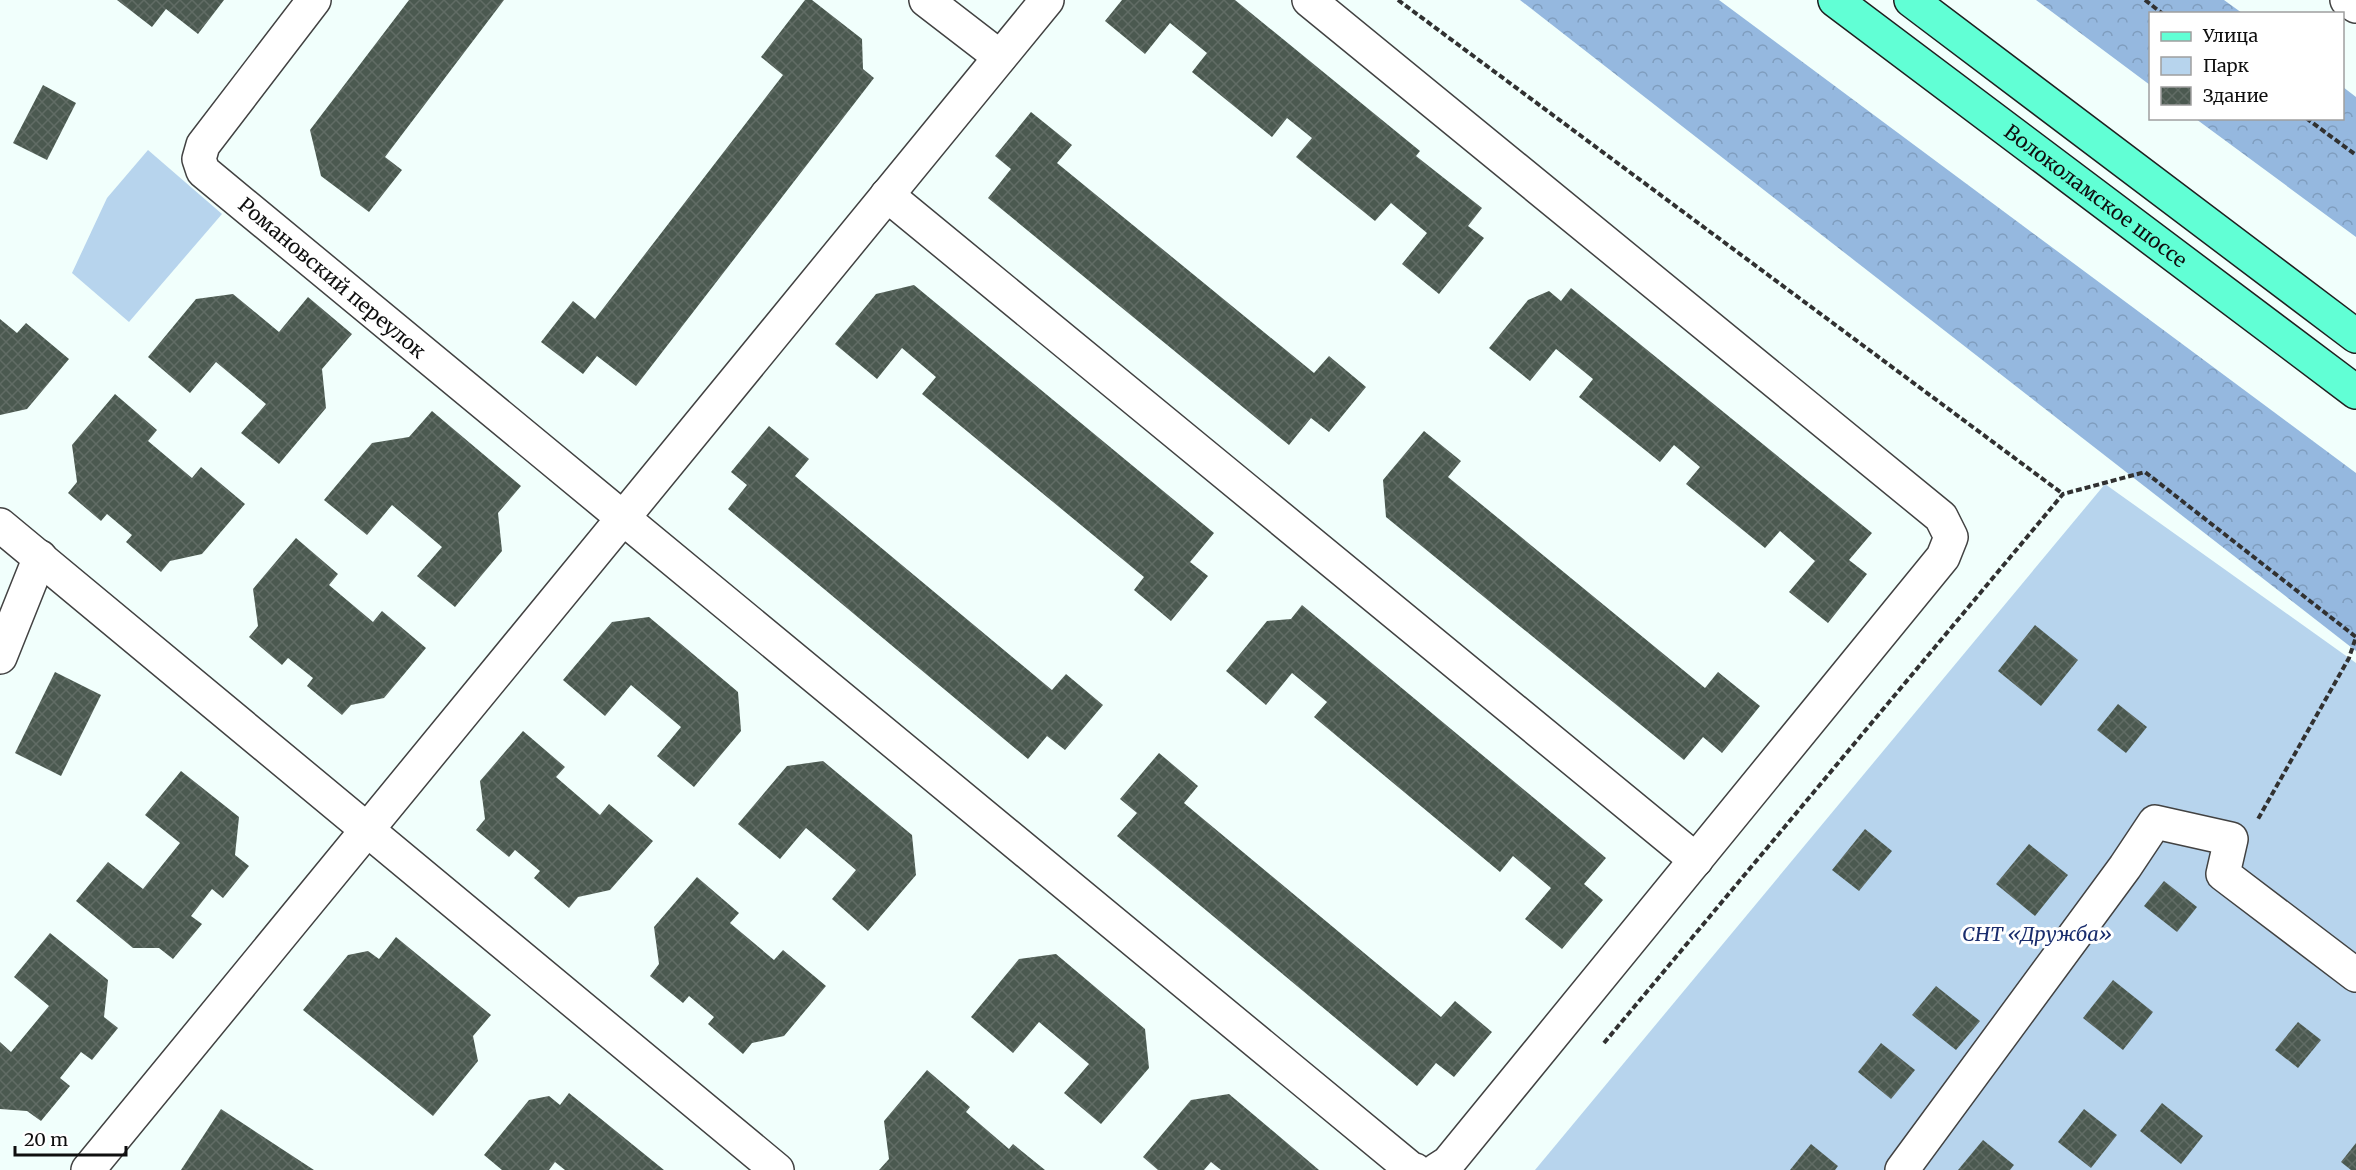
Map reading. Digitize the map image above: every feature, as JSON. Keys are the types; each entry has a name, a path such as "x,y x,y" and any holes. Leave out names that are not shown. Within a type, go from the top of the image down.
{"main road":[{"name":"Волоколамское шоссе","path":"1835,0 2356,393"},
{"path":"1911,0 2356,336"}],"street":[{"name":"Романовский переулок","path":"314,0 203,146 199,159 203,171 622,518"},
{"path":"927,0 1000,57"},
{"path":"88,1170 1047,0"},
{"path":"1309,0 1941,516 1951,537 1943,557 1448,1163 1437,1170"},
{"path":"2347,0 2356,6"},
{"path":"887,195 1696,860"},
{"path":"622,518 1415,1170"},
{"path":"0,525 777,1170"},
{"path":"0,657 40,557"},
{"path":"1902,1170 2125,867 2155,822 2231,839 2223,874 2356,975"}],"path":[{"path":"1398,0 2063,494"},
{"path":"2145,0 2160,12"},
{"path":"2309,120 2356,155"},
{"path":"1604,1043 2063,494 2145,472 2356,638 2349,658 2252,828"}],"green space":[{"path":"1520,0 1719,0 2356,473 2356,651"},
{"path":"2036,0 2224,0 2241,12 2149,12 2149,84"},
{"path":"2344,88 2356,97 2356,237 2197,120 2344,120"},
{"path":"148,150 222,214 129,322 72,273 107,198"},
{"name":"СНТ «Дружба»","path":"2105,484 2356,663 2356,1170 1535,1170"}],"building":[{"path":"117,0 224,0 198,34 166,9 152,27"},
{"path":"409,0 504,0 385,157 402,170 369,212 321,176 310,130"},
{"path":"805,0 812,0 862,39 863,69 874,78 636,386 597,356 583,374 541,342 573,301 595,319 783,75 761,57"},
{"path":"1122,0 1235,0 1420,151 1416,156 1482,208 1468,226 1484,238 1439,294 1402,264 1427,233 1391,203 1375,221 1296,157 1312,138 1287,118 1272,137 1192,72 1207,53 1170,23 1145,54 1105,21"},
{"path":"43,85 76,103 47,160 13,143"},
{"path":"1031,112 1072,145 1057,163 1314,373 1329,356 1366,387 1329,432 1311,418 1289,445 988,198 1011,169 995,156"},
{"path":"914,285 1214,533 1190,562 1208,576 1171,621 1134,590 1144,577 922,394 936,377 902,348 877,379 835,344 876,294"},
{"path":"1571,288 1872,533 1849,560 1867,574 1828,623 1789,592 1815,561 1780,531 1765,548 1686,484 1700,467 1674,445 1660,462 1579,397 1593,379 1556,349 1530,381 1489,348 1528,300 1549,291 1561,301"},
{"path":"233,294 279,332 308,297 352,334 322,369 326,408 279,464 241,433 266,404 216,362 190,393 148,357 196,299"},
{"path":"0,319 17,333 26,323 69,359 27,409 0,415"},
{"path":"115,394 157,430 148,441 192,478 201,467 245,504 202,554 170,561 161,572 126,542 132,535 107,514 101,521 68,493 77,482 72,445"},
{"path":"432,411 521,486 498,513 502,551 455,607 417,576 442,547 392,505 367,535 324,500 372,443 409,437"},
{"path":"769,426 809,459 795,476 1052,690 1066,674 1103,705 1065,750 1047,736 1028,759 728,509 747,485 731,472"},
{"path":"1424,431 1461,461 1448,477 1705,688 1718,672 1760,706 1722,753 1703,737 1684,760 1386,517 1383,480"},
{"path":"296,538 338,574 329,585 373,622 382,611 426,648 384,698 351,705 342,715 307,686 313,678 288,658 282,665 249,637 258,626 253,589"},
{"path":"1302,605 1606,858 1584,884 1603,900 1562,949 1525,919 1551,888 1513,856 1500,872 1314,717 1327,702 1292,673 1266,705 1226,671 1267,621 1291,619"},
{"path":"649,617 738,692 741,731 694,787 657,756 681,727 631,685 605,716 563,680 612,622"},
{"path":"2035,625 2078,660 2041,706 1998,671"},
{"path":"55,672 101,695 61,776 15,753"},
{"path":"2118,704 2147,727 2126,753 2097,730"},
{"path":"523,731 565,767 556,777 600,815 609,804 653,841 610,890 578,897 569,908 534,878 540,871 515,850 509,857 476,830 485,819 480,781"},
{"path":"1159,753 1198,786 1184,803 1441,1017 1455,1001 1492,1032 1454,1077 1436,1063 1417,1086 1117,836 1137,813 1120,799"},
{"path":"823,761 912,835 916,875 868,931 832,899 856,870 806,828 780,859 738,824 787,766"},
{"path":"181,771 239,817 235,855 249,866 223,898 212,889 191,916 202,924 173,959 159,948 133,948 76,901 108,862 143,889 180,843 145,815"},
{"path":"1865,829 1892,851 1859,891 1832,870"},
{"path":"2029,844 2068,875 2035,916 1996,884"},
{"path":"697,877 739,913 730,923 774,960 783,950 826,986 784,1036 752,1043 743,1054 708,1024 714,1017 689,996 683,1003 650,976 659,964 654,927"},
{"path":"2164,881 2197,907 2177,932 2144,906"},
{"path":"50,933 108,980 104,1017 118,1028 92,1060 81,1052 60,1078 70,1086 41,1121 27,1111 0,1109 0,1042 11,1052 49,1006 14,977"},
{"path":"396,937 491,1015 473,1036 478,1061 433,1116 303,1010 348,955 368,951 379,959"},
{"path":"1056,954 1145,1029 1149,1068 1101,1124 1064,1093 1089,1064 1039,1022 1013,1053 971,1017 1019,959"},
{"path":"2113,980 2153,1012 2123,1050 2083,1018"},
{"path":"1936,986 1980,1021 1956,1050 1912,1015"},
{"path":"2298,1022 2321,1040 2298,1068 2275,1050"},
{"path":"1881,1043 1915,1070 1891,1099 1858,1072"},
{"path":"927,1070 970,1107 966,1112 1009,1149 1013,1144 1045,1170 879,1170 889,1159 884,1121"},
{"path":"569,1093 664,1170 565,1170 555,1162 549,1170 502,1170 484,1155 529,1100 549,1096 560,1105"},
{"path":"1229,1094 1319,1170 1221,1170 1211,1162 1204,1170 1158,1170 1143,1157 1191,1100"},
{"path":"2162,1103 2203,1136 2181,1164 2140,1131"},
{"path":"221,1109 314,1170 181,1170"},
{"path":"2084,1109 2117,1135 2091,1168 2058,1142"},
{"path":"1983,1140 2014,1165 2010,1170 1958,1170"},
{"path":"2356,1143 2356,1170 2351,1170 2341,1162"},
{"path":"1811,1144 1838,1166 1835,1170 1790,1170"}]}
